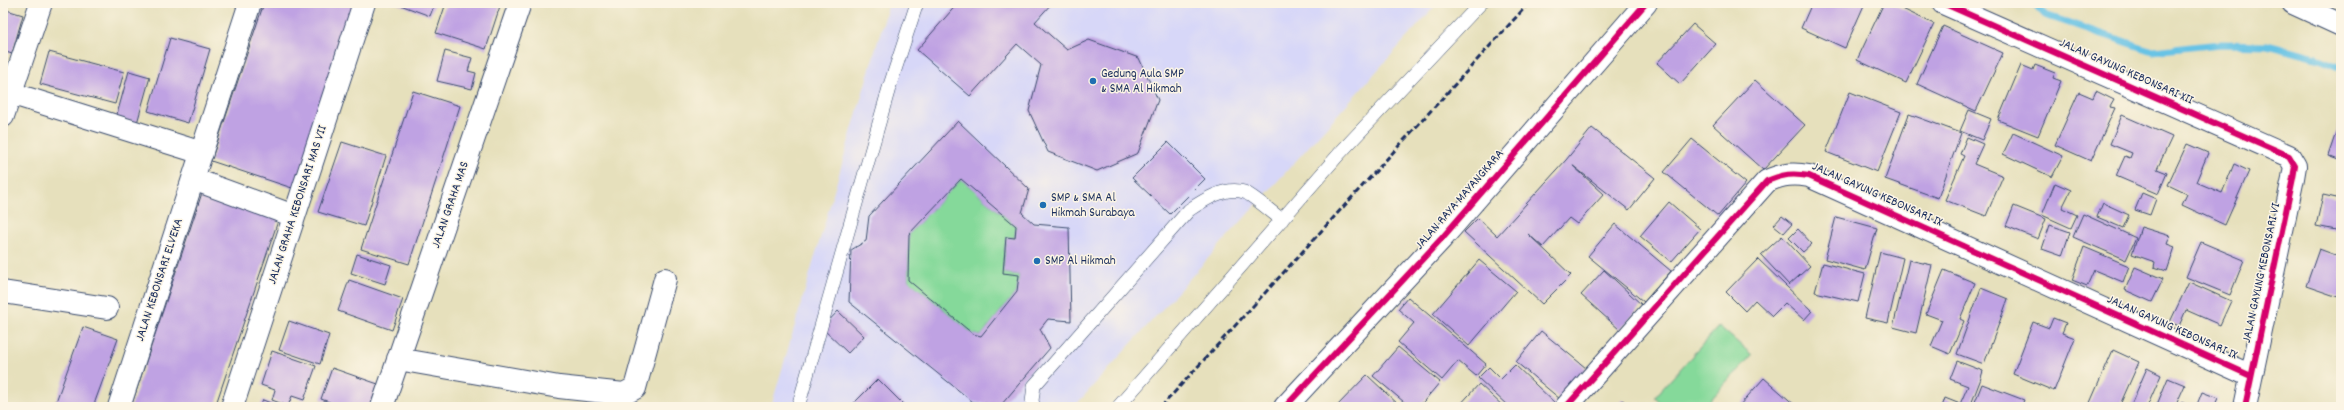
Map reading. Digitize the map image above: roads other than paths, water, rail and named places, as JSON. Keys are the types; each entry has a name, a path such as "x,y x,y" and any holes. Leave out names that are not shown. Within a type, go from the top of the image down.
{"street":[{"path":"3,116 41,3"},
{"name":"JALAN KEBONSARI ELVEKA","path":"119,407 250,3"},
{"name":"JALAN GRAHA KEBONSARI MAS VII","path":"232,407 364,3"},
{"name":"JALAN GRAHA MAS","path":"382,407 520,3"},
{"name":"JALAN RAYA MAYANGKARA","path":"1285,407 1442,238 1646,3"},
{"name":"JALAN GAYUNG KEBONSARI XII","path":"1943,3 2289,156 2295,166"},
{"path":"2293,3 2341,25"},
{"path":"10,94 202,153"},
{"name":"JALAN GAYUNG KEBONSARI VI","path":"2245,407 2295,166"},
{"name":"JALAN GAYUNG KEBONSARI IX","path":"1566,407 1768,181 1783,174 1794,173 1809,176 2251,376"},
{"path":"193,179 294,216"},
{"path":"398,359 559,387 624,394 635,388 665,279"},
{"path":"3,292 107,308"}],"lane":[{"path":"798,407 889,88 917,3"},
{"path":"1118,407 1340,153 1481,3"},
{"path":"1034,407 1032,401 1034,386 1189,210 1209,197 1225,192 1244,192 1282,220"}],"waterway":[{"path":"2034,3 2045,15 2153,51 2220,44 2267,45 2316,58 2341,68"}],"railway":[{"path":"1161,407 1529,3"}],"place":[{"name":"Gedung Aula SMP & SMA Al Hikmah","path":"1093,81"},
{"name":"SMP & SMA Al Hikmah Surabaya","path":"1043,205"},
{"name":"SMP Al Hikmah","path":"1037,261"}]}
